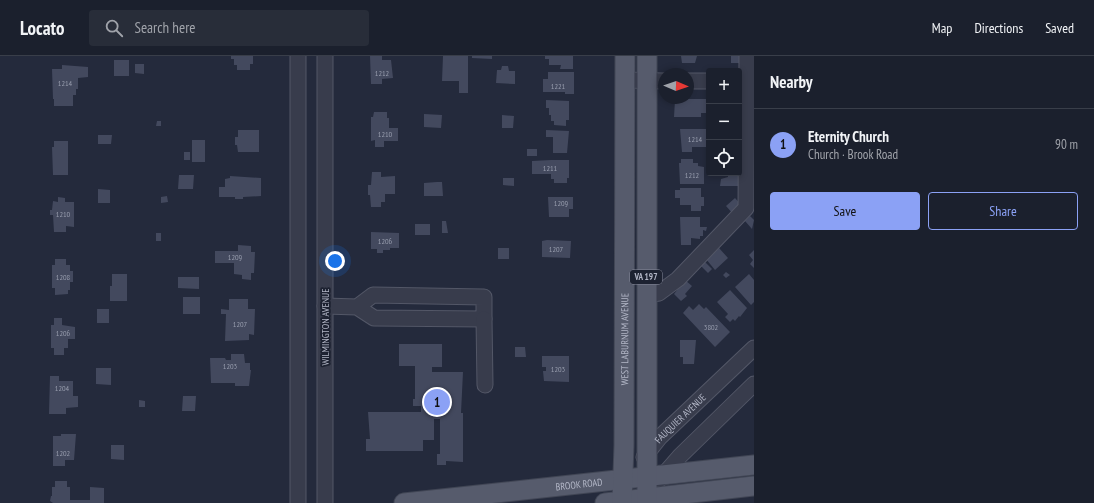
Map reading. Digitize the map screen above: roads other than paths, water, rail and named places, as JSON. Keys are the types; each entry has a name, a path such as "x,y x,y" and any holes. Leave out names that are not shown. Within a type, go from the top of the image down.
{"main road":[{"name":"WEST LABURNUM AVENUE","path":"625,56 641,477 647,501"},
{"name":"WEST LABURNUM AVENUE","path":"616,502 641,477 647,453 646,295 655,80 647,56"},
{"name":"BROOK ROAD","path":"404,503 754,465"},
{"path":"616,502 647,501 754,486"}],"street":[{"path":"298,56 298,503"},
{"name":"WILMINGTON AVENUE","path":"325,56 325,503"},
{"path":"646,295 658,293 678,279 750,205 747,56"},
{"path":"625,80 655,80"},
{"path":"694,81 706,81"},
{"path":"357,307 372,295 484,296 485,384"},
{"path":"325,306 357,307 374,318 484,319"},
{"name":"FAUQUIER AVENUE","path":"647,453 677,421 754,348"},
{"path":"641,477 680,456 754,384"}],"place":[{"name":"Eternity Church","path":"437,402"}]}
